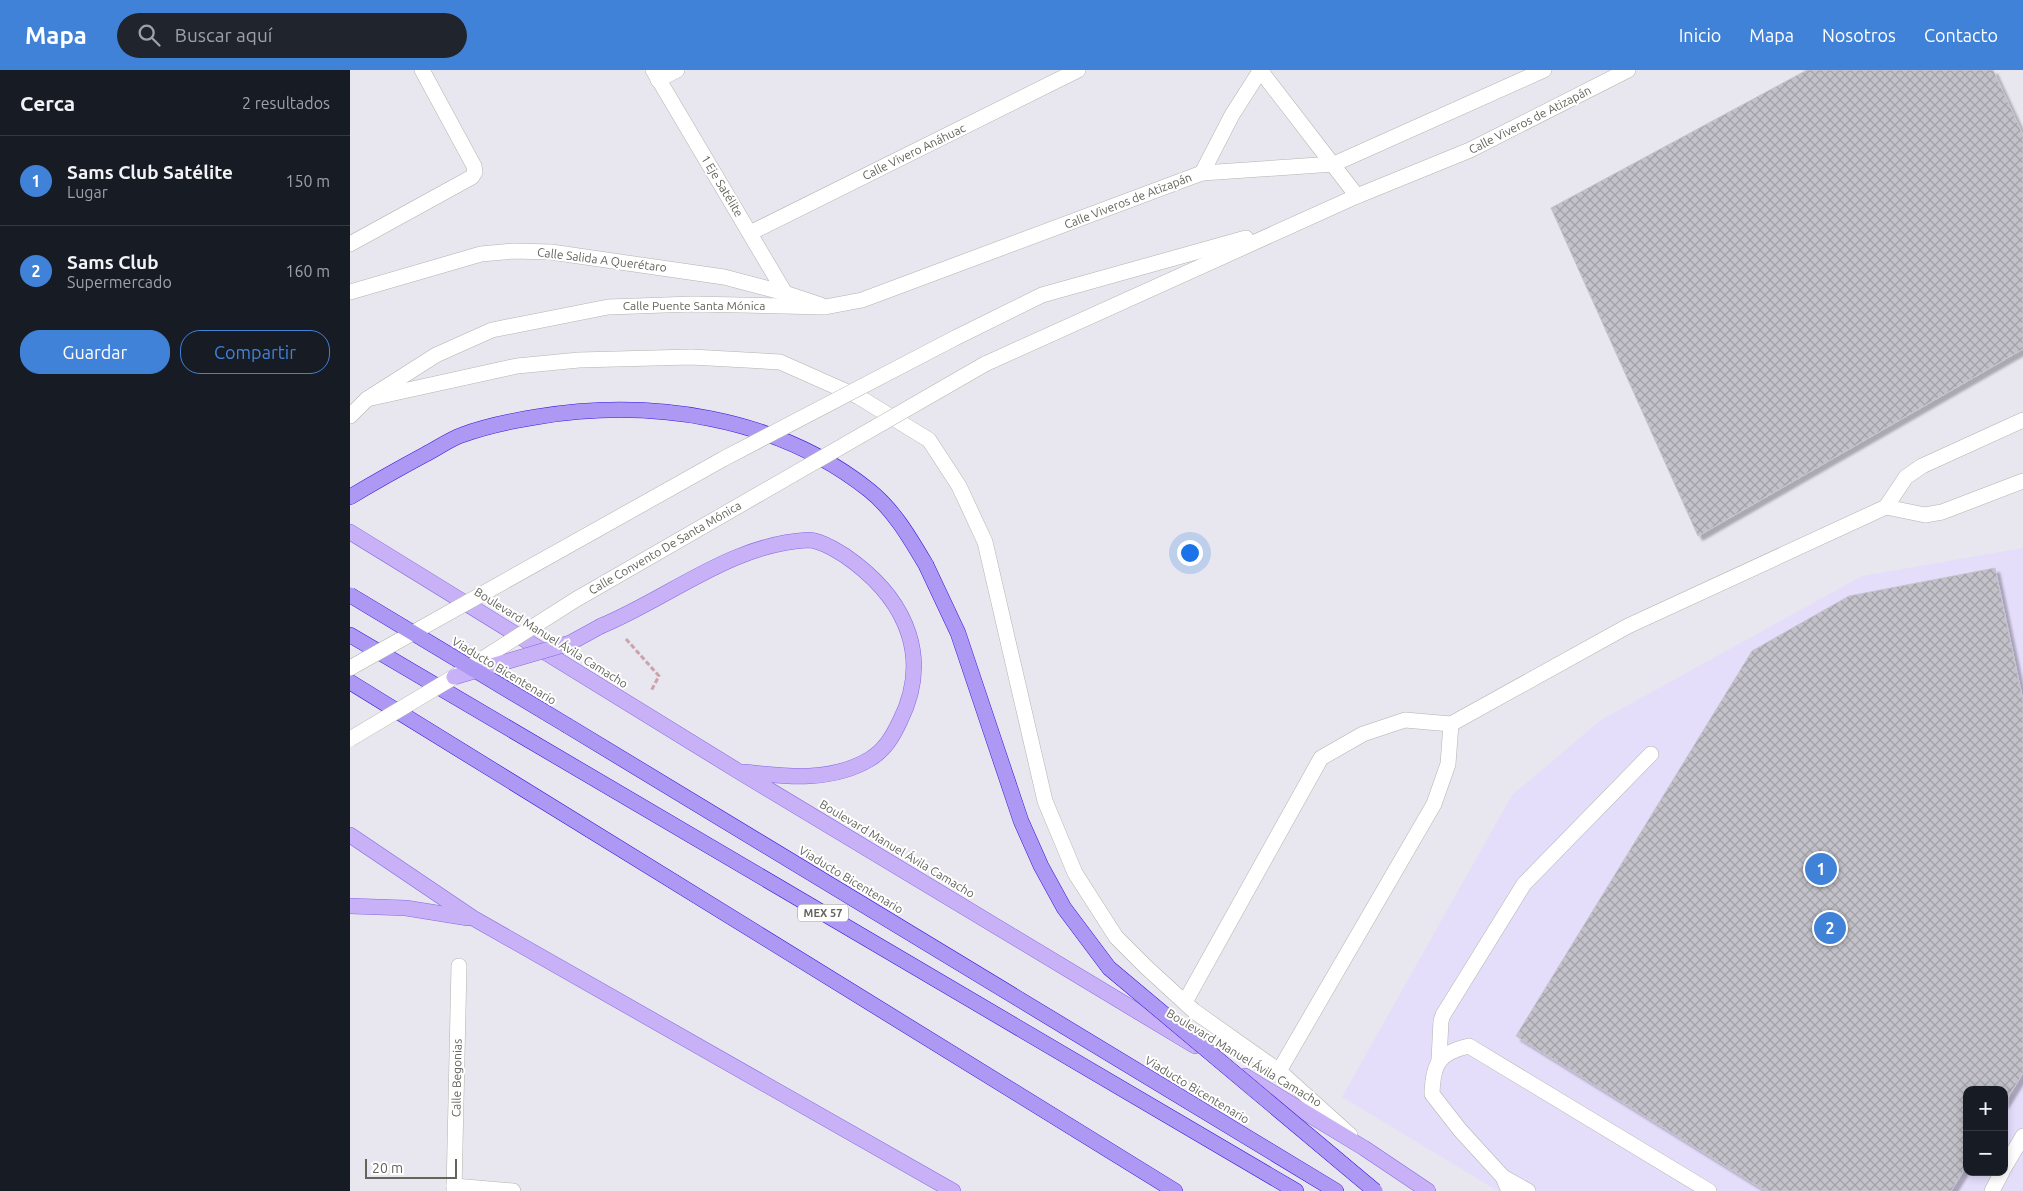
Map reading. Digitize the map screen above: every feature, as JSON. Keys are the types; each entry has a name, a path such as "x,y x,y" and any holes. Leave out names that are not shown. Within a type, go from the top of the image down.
{"highway":[{"path":"350,497 461,435 500,423 563,412 608,410 672,412 716,419 749,428 793,443 814,454 870,491 901,524 926,565 958,633 1021,821 1041,866 1064,908 1109,968 1375,1191"},
{"name":"Viaducto Bicentenario","path":"350,595 1336,1191"},
{"name":"MEX 57","path":"350,634 1296,1191"},
{"path":"350,682 1175,1191"}],"main road":[{"path":"350,244 472,177 475,172 474,166 422,70"},
{"name":"1 Eje Satélite","path":"677,70 655,75 785,293"},
{"name":"Calle Vivero Anáhuac","path":"750,233 1078,70"},
{"path":"1202,173 1232,115 1260,70 1357,196"},
{"name":"Calle Viveros de Atizapán","path":"825,307 862,300 1202,173 1334,164 1544,70"},
{"name":"Calle Viveros de Atizapán","path":"986,364 1357,196 1470,150 1628,70"},
{"name":"Calle Viveros de Atizapán","path":"350,668 519,575 723,458 1042,295 1293,225"},
{"name":"Calle Salida A Querétaro","path":"350,292 481,254 514,250 551,252 724,276 785,293 825,307"},
{"name":"Calle Puente Santa Mónica","path":"350,416 367,400 436,355 492,330 608,307 693,304 825,307"},
{"path":"367,400 517,366 579,360 691,357 780,362 859,397 929,440 959,486 984,542 1045,801 1075,872 1116,937 1146,967 1194,1011 1279,1071 1364,1148"},
{"name":"Calle Convento De Santa Mónica","path":"350,740 575,600 986,364"},
{"path":"1185,1002 1321,758 1363,734 1405,720 1451,724 1628,626 1886,506 1906,477 1922,466 2023,420"},
{"path":"1886,506 1925,515 1942,512 2023,481"},
{"name":"Boulevard Manuel Ávila Camacho","path":"350,532 738,771 1364,1148 1428,1191"},
{"path":"454,677 570,643 737,556 774,545 810,540 841,552 874,577 899,609 912,644 915,678 905,711 891,740 871,759 848,769 818,776 790,778 738,771"},
{"path":"1279,1071 1434,804 1448,764 1451,724"},
{"path":"1528,1191 1506,1184 1432,1094 1432,1076 1439,1060 1440,1020 1524,884 1651,754"},
{"path":"350,836 473,918 953,1191"},
{"path":"350,906 406,908 473,918"},
{"name":"Calle Begonias","path":"454,1188 459,966"},
{"path":"1439,1060 1453,1050 1469,1046 1709,1191"},
{"path":"2008,1161 2023,1136"},
{"path":"1992,1191 2000,1176"},
{"path":"454,1188 513,1191"}],"path":[{"path":"606,624 659,676 640,710"}],"shaded area":[{"path":"2023,548 2023,1191 1498,1191 1342,1097 1512,795 1601,720 1862,576"}],"building":[{"path":"1807,70 1993,70 2023,135 2023,349 1698,536 1551,208"},
{"path":"1995,568 2023,701 2023,1073 2008,1097 2008,1086 1963,1086 1963,1172 1951,1191 1766,1191 1516,1036 1752,651 1849,596"}],"place":[{"name":"Sams Club Satélite","path":"1821,869"},
{"name":"Sams Club","path":"1830,928"}]}
